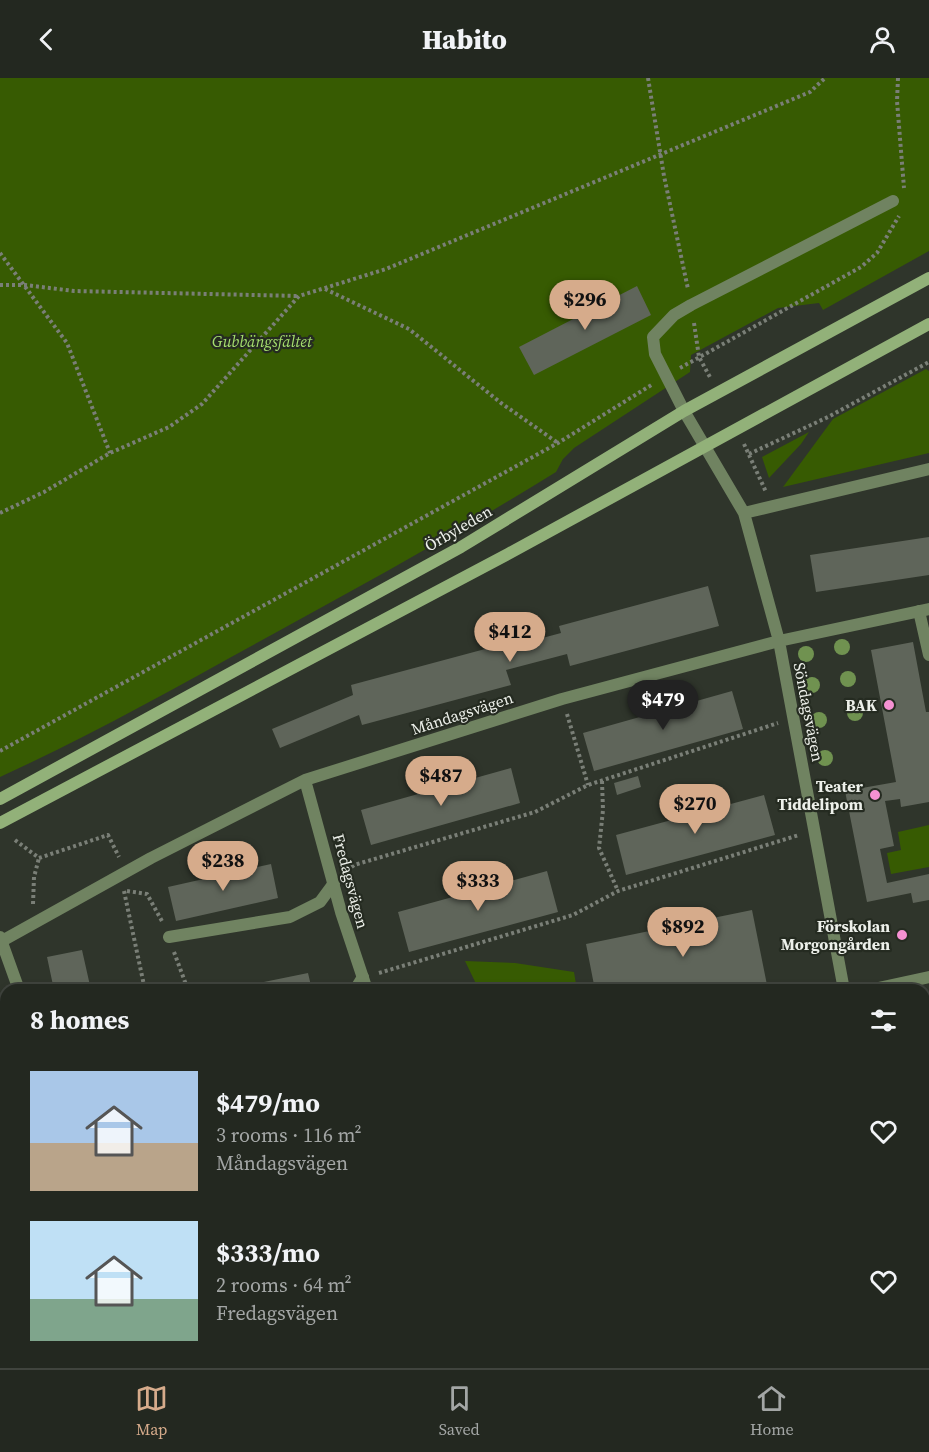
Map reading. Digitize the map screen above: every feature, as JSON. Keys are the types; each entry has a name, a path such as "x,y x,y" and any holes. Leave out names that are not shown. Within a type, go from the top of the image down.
{"main road":[{"name":"Örbyleden","path":"0,799 461,547 684,411 929,278"},
{"path":"0,823 705,447 929,324"}],"street":[{"path":"691,305 893,201"},
{"name":"Söndagsvägen","path":"691,305 674,315 653,337 655,354 664,376 744,513 779,640 843,984"},
{"path":"744,513 929,469"},
{"path":"924,610 929,656"},
{"name":"Måndagsvägen","path":"0,940 120,875 305,780 562,699 779,640 924,610"},
{"name":"Fredagsvägen","path":"305,780 365,984"},
{"path":"169,937 290,917 320,902 334,884"},
{"path":"0,940 17,984"},
{"path":"359,984 363,977"},
{"path":"897,984 929,977"}],"path":[{"path":"0,751 558,443 664,376 699,357 691,305 680,261 660,156 648,78"},
{"path":"0,285 25,285 74,291 299,296 386,269 660,156 810,92 825,78"},
{"path":"0,253 67,343 110,453"},
{"path":"323,288 410,329 501,403 558,443"},
{"path":"0,513 45,492 110,453 169,427 202,404 299,296"},
{"path":"749,454 828,417 929,363"},
{"path":"562,699 588,785"},
{"path":"334,884 354,865 535,812 588,785 793,718"},
{"path":"602,781 603,810 598,848 618,891"},
{"path":"363,977 573,915 618,891 814,831"},
{"path":"39,858 108,835 118,855 120,875 144,984"},
{"path":"15,840 39,858"},
{"path":"34,923 32,898 39,858"}],"green space":[{"name":"Gubbängsfältet","path":"0,78 929,78 929,251 823,310 819,303 778,308 691,355 690,372 574,448 563,459 556,472 452,534 173,689 0,777"},
{"path":"926,369 929,371 929,453 783,487 833,419"},
{"path":"809,432 801,444 769,478 762,457"},
{"path":"929,825 929,867 891,874 887,853 901,850 898,832"},
{"path":"465,961 515,963 574,972 576,984 476,984"}],"building":[{"path":"637,286 651,315 534,375 519,347"},
{"path":"929,537 929,575 816,592 810,555"},
{"path":"708,586 719,626 570,666 567,654 506,670 511,685 362,725 359,715 280,748 272,729 353,695 351,685 500,645 501,649 561,633 559,626"},
{"path":"913,642 926,712 929,712 929,802 901,807 900,799 885,801 894,846 880,849 887,883 929,874 929,900 913,903 911,893 867,902 845,791 896,782 871,650"},
{"path":"732,691 743,729 594,771 583,733"},
{"path":"511,768 520,803 371,845 361,810"},
{"path":"638,776 641,787 617,795 614,783"},
{"path":"764,795 775,835 626,875 616,835"},
{"path":"271,864 278,898 176,921 168,887"},
{"path":"547,871 558,912 409,952 398,912"},
{"path":"752,910 767,984 594,984 586,944"},
{"path":"82,950 90,984 53,984 47,957"},
{"path":"308,973 311,984 254,984"}],"place":[{"name":"BAK","path":"889,705"},
{"name":"Teater Tiddelipom","path":"875,795"},
{"name":"Förskolan Morgongården","path":"902,935"}]}
